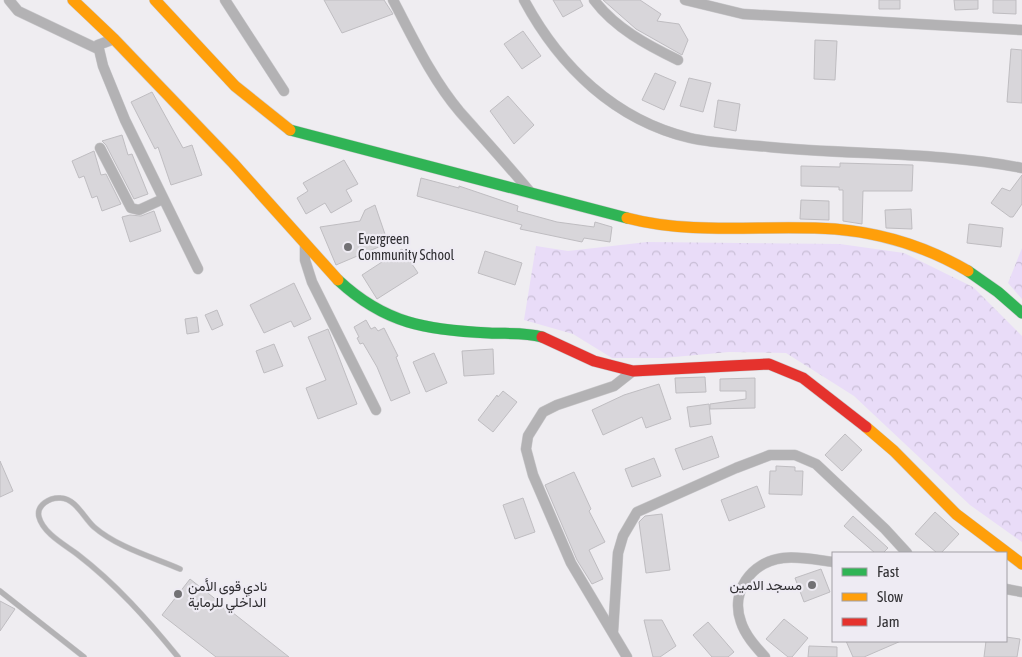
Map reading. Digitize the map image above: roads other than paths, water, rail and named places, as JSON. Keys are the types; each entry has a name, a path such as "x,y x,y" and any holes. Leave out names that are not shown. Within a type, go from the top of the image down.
{"street":[{"path":"9,0 18,11 98,49"},
{"path":"73,0 114,39 233,163 304,245 350,292 370,306 397,320 447,330 540,336 594,361 633,371 769,364 792,372 842,406 894,451 943,503 1006,552"},
{"path":"155,0 184,34 254,104 290,130 618,216 682,229 802,228 862,231 888,236 927,248 955,261 994,288 1022,313"},
{"path":"225,0 284,91"},
{"path":"393,0 429,66 460,112 504,159 530,193"},
{"path":"524,0 536,23 575,74 623,109 669,132 695,139 722,143 932,157 1022,168"},
{"path":"594,0 604,13 623,29 678,60"},
{"path":"685,0 743,14 1022,30"},
{"path":"114,39 99,43 98,49 125,120 162,199 198,269"},
{"path":"100,148 131,208 139,210 162,199"},
{"path":"304,245 305,260 312,282 376,410"},
{"path":"627,657 571,563 533,475 526,449 528,436 543,412 557,405 614,386 633,371"},
{"path":"613,632 618,553 626,529 637,512 654,502 770,456 795,455 816,464 885,529 906,552"},
{"path":"1007,552 1022,564"},
{"path":"765,657 741,624 737,609 738,597 751,573 760,566 783,558 832,562"},
{"path":"1007,589 1022,592"}],"lane":[{"path":"178,657 142,613 111,583 47,530 39,517 40,507 46,500 64,498 71,501 94,527 108,537 180,569"},
{"path":"0,591 84,657"}],"place":[{"name":"Evergreen Community School","path":"348,247"},
{"name":"مسجد الامين","path":"812,585"},
{"name":"نادي قوى الأمن الداخلي للرماية","path":"178,594"}]}
